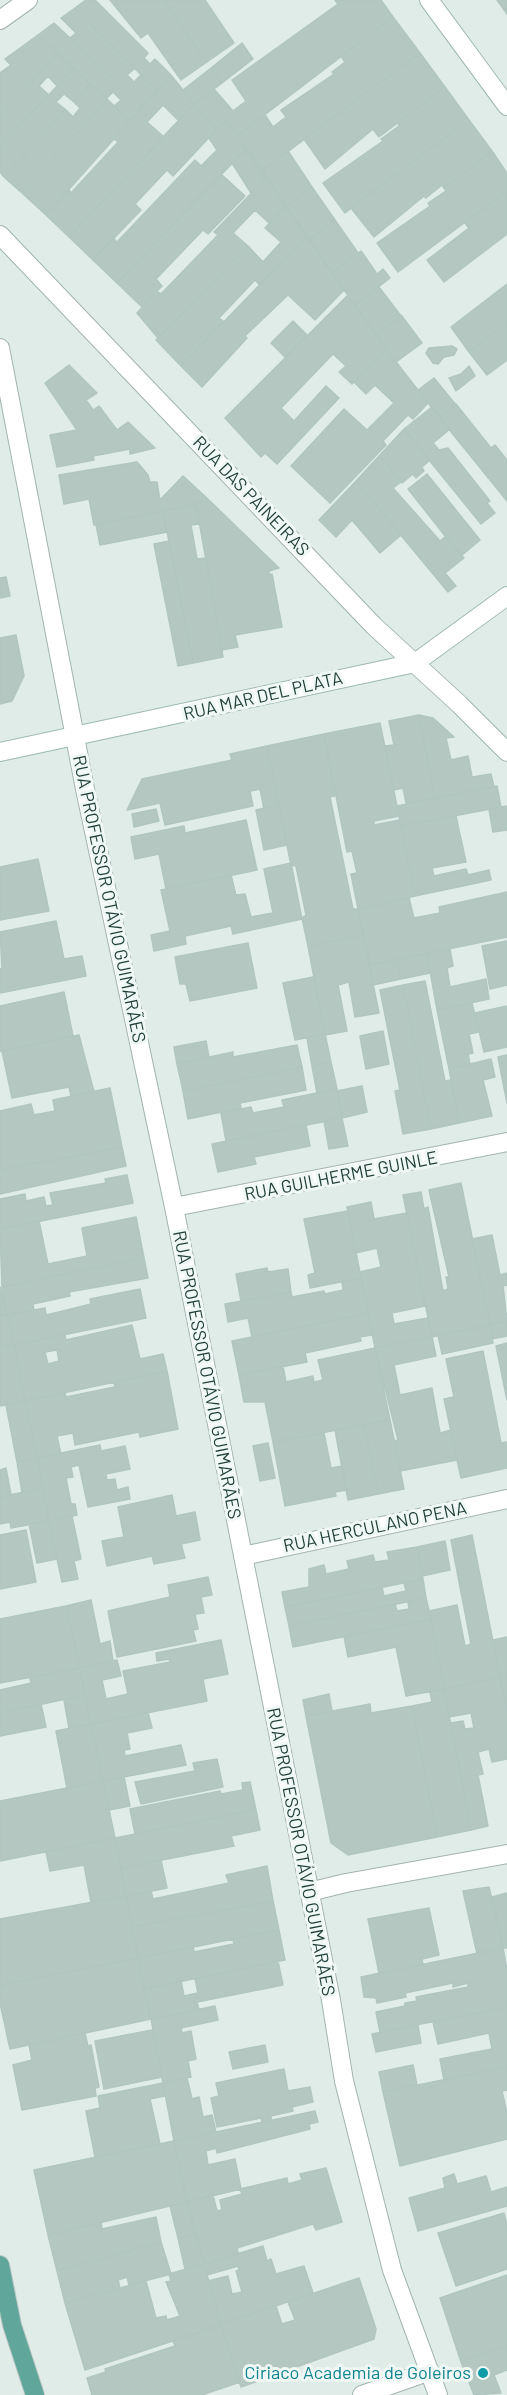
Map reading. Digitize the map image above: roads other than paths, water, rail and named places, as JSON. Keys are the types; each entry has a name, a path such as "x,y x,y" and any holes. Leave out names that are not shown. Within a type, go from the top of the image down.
{"main road":[{"path":"0,2265 12,2325 35,2395"}],"street":[{"path":"0,20 28,0"},
{"path":"429,0 507,106"},
{"name":"RUA DAS PAINEIRAS","path":"0,235 374,626 507,752"},
{"name":"RUA PROFESSOR OTÁVIO GUIMARÃES","path":"0,348 76,737 174,1207 344,2081 392,2270 438,2395"},
{"name":"RUA MAR DEL PLATA","path":"0,752 415,663 507,596"},
{"name":"RUA GUILHERME GUINLE","path":"174,1207 507,1142"},
{"name":"RUA HERCULANO PENA","path":"243,1556 507,1499"},
{"path":"309,1892 346,1883 507,1854"},
{"path":"362,2395 430,2371"}],"place":[{"name":"Ciriaco Academia de Goleiros","path":"483,2373"}]}
